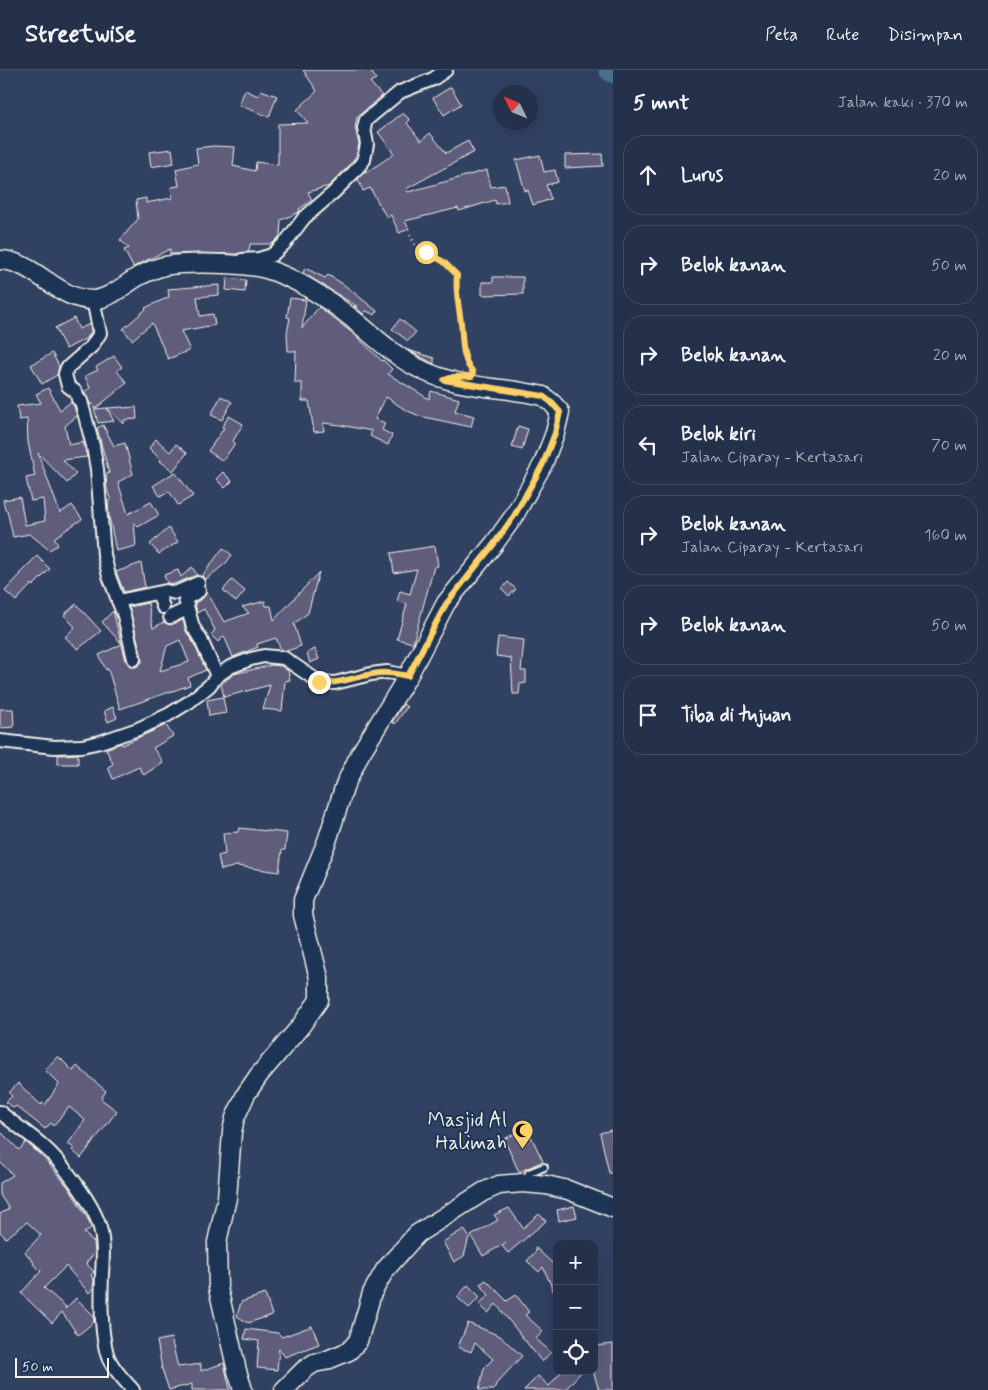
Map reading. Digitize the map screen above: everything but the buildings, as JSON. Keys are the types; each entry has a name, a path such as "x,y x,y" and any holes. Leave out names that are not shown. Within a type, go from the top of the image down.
{"main road":[{"path":"0,260 8,260 24,266 70,295 93,300 102,298 140,276 164,266 195,264 265,269 293,279 333,304 397,356 430,374 444,380 462,384 543,396 560,412 555,433 543,464 514,516 446,604 408,676 370,736 345,785 327,840 303,900 303,915 319,978 319,1000 300,1027 259,1075 246,1094 235,1118 232,1132 227,1198 217,1242 218,1288 243,1390"},
{"path":"284,1390 314,1363 349,1351 358,1341 372,1294 386,1270 417,1234 483,1192 499,1185 523,1183 546,1185 568,1190 613,1208"}],"street":[{"path":"228,265 237,261 259,259 272,255 285,244 304,218 333,193 364,160 367,144 364,128 366,120 400,92 433,79 446,70"},
{"path":"93,300 100,333 92,346 67,368 65,374 68,386 76,392 78,399 81,401 93,446 104,554 124,616 134,659"},
{"path":"118,601 166,591 175,593 198,587 185,598 192,627 201,640 217,676"},
{"path":"158,593 167,612 188,609"},
{"path":"0,741 54,747 82,746 100,742 138,729 168,715 189,702 209,686 217,676 230,667 264,656 284,658 319,682 335,683 388,672 408,676"},
{"path":"0,1112 44,1146 75,1183 94,1213 103,1240 102,1314 108,1357 133,1390"}],"lane":[{"path":"523,1183 529,1173 544,1167"}],"path":[{"path":"410,235 417,248 444,262 457,275 457,304 461,323 461,343 468,366 473,372"}],"place":[{"name":"Masjid Al Halimah","path":"523,1150"}],"route":[{"path":"319,682 335,683 388,672 408,676 446,604 514,516 543,464 555,433 560,412 543,396 444,380 453,377 466,378 472,376 473,372 468,366 461,343 461,323 457,304 457,275 444,262 426,252"}]}
